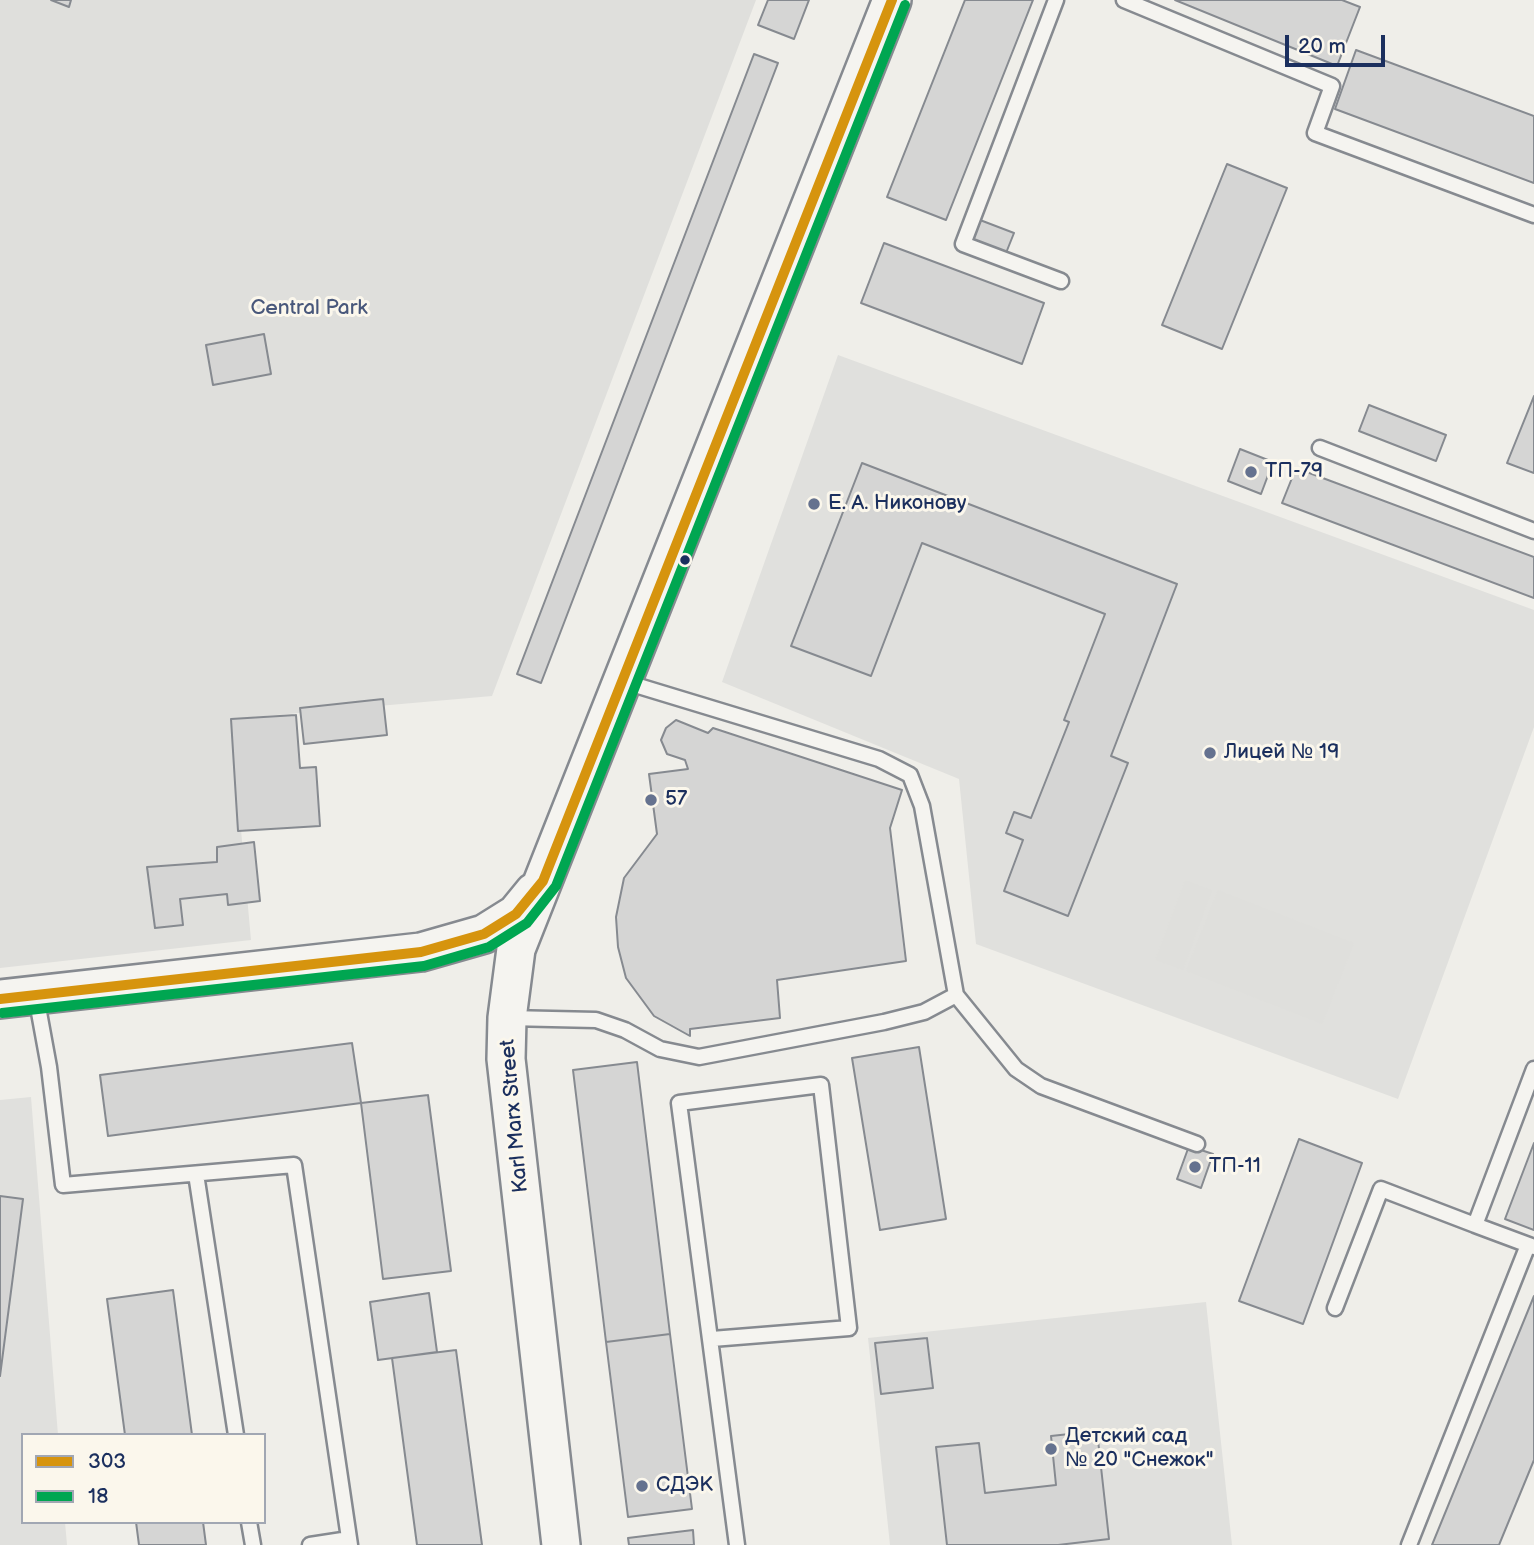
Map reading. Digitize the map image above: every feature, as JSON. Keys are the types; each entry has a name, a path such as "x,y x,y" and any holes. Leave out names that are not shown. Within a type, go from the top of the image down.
{"main road":[{"name":"Karl Marx Street","path":"561,1545 506,1059 516,949 891,0"},
{"path":"18,996 421,952 484,934 516,914 543,881"}],"lane":[{"path":"1056,0 963,244 1061,281"},
{"path":"1124,0 1332,86 1315,133 1534,215"},
{"path":"1320,448 1534,531"},
{"path":"621,681 880,759 911,775 922,806 956,996 1016,1069 1041,1086 1197,1144"},
{"path":"18,996 49,1067 63,1185 294,1165 350,1542 310,1545"},
{"path":"508,1018 596,1020 625,1030 660,1049 699,1057 884,1022 924,1012 956,996"},
{"path":"1475,1225 1534,1069"},
{"path":"712,1339 849,1328 821,1085 680,1103 737,1545"},
{"path":"196,1174 236,1433"},
{"path":"1335,1308 1381,1189 1531,1246 1409,1545"},
{"path":"249,1524 253,1545"}],"shaded area":[{"name":"Лицей № 19","path":"838,355 1534,610 1534,727 1398,1099 976,944 959,779 722,682"},
{"path":"31,1097 58,1433 21,1433 21,1524 65,1524 67,1545 0,1545 0,1100"},
{"name":"Детский сад № 20 \"Снежок\"","path":"1206,1302 1232,1545 890,1545 868,1338"}],"green space":[{"name":"Central Park","path":"0,0 756,0 492,696 231,719 251,940 0,968"},
{"path":"1185,880 1212,890 1183,970 1155,960"},
{"path":"1218,890 1354,943 1322,1024 1186,971"}],"building":[{"path":"51,0 71,0 69,7"},
{"path":"768,0 809,0 794,39 758,25"},
{"path":"965,0 1033,0 946,220 887,197"},
{"path":"1175,0 1342,0 1360,7 1337,66"},
{"path":"1356,50 1534,116 1534,183 1335,109"},
{"path":"754,54 778,63 541,683 517,674"},
{"path":"1227,164 1287,188 1222,349 1162,325"},
{"path":"980,220 1014,233 1006,253 972,239"},
{"path":"884,243 1044,303 1022,364 861,303"},
{"path":"264,334 271,374 213,385 206,345"},
{"path":"1534,396 1534,473 1507,463"},
{"path":"1369,405 1446,435 1436,461 1359,431"},
{"name":"ТП-79","path":"1240,449 1273,462 1261,494 1228,481"},
{"path":"862,463 1177,584 1111,756 1128,763 1068,916 1004,891 1023,840 1006,833 1014,812 1031,818 1069,722 1064,720 1105,614 922,543 871,676 791,646"},
{"path":"1296,468 1534,557 1534,598 1282,503"},
{"path":"383,699 387,735 304,744 300,708"},
{"path":"296,715 300,768 316,767 320,826 238,831 231,719"},
{"path":"676,720 708,733 713,728 902,790 890,828 906,961 777,980 780,1018 690,1029 690,1036 654,1016 626,978 618,947 616,917 624,878 657,834 649,774 688,769 685,760 667,754 661,740 666,728"},
{"path":"254,842 260,901 228,905 227,894 180,899 183,925 155,928 147,867 217,862 217,847"},
{"path":"352,1043 361,1103 108,1136 100,1075"},
{"path":"919,1047 946,1219 880,1230 852,1058"},
{"path":"637,1062 670,1334 606,1342 573,1070"},
{"path":"428,1095 451,1271 383,1279 361,1103"},
{"path":"1299,1139 1362,1163 1303,1324 1239,1301"},
{"path":"1534,1143 1534,1230 1505,1219"},
{"name":"ТП-11","path":"1189,1146 1213,1154 1201,1188 1177,1179"},
{"path":"0,1196 23,1199 0,1376"},
{"path":"173,1290 192,1433 125,1433 107,1299"},
{"path":"429,1293 437,1352 378,1360 370,1302"},
{"path":"1534,1296 1534,1460 1499,1545 1432,1545"},
{"path":"670,1334 692,1509 628,1517 606,1342"},
{"path":"927,1338 933,1388 881,1394 875,1343"},
{"path":"456,1350 482,1545 417,1545 392,1358"},
{"path":"1097,1431 1109,1539 1058,1545 947,1545 936,1447 979,1443 985,1493 1056,1485 1051,1436"},
{"path":"136,1524 203,1524 206,1545 139,1545"},
{"path":"693,1530 694,1545 629,1545 628,1538"}],"transit line":[{"name":"303","path":"0,999 421,952 484,934 516,914 543,881 892,0"},
{"name":"18","path":"2,1013 424,966 489,947 527,923 556,886 905,5"}],"place":[{"name":"ТП-79","path":"1251,472"},
{"name":"Е. А. Никонову","path":"814,504"},
{"name":"Лицей № 19","path":"1210,753"},
{"name":"57","path":"651,800"},
{"name":"ТП-11","path":"1195,1167"},
{"name":"Детский сад № 20 \"Снежок\"","path":"1051,1449"},
{"name":"СДЭК","path":"642,1486"}]}
